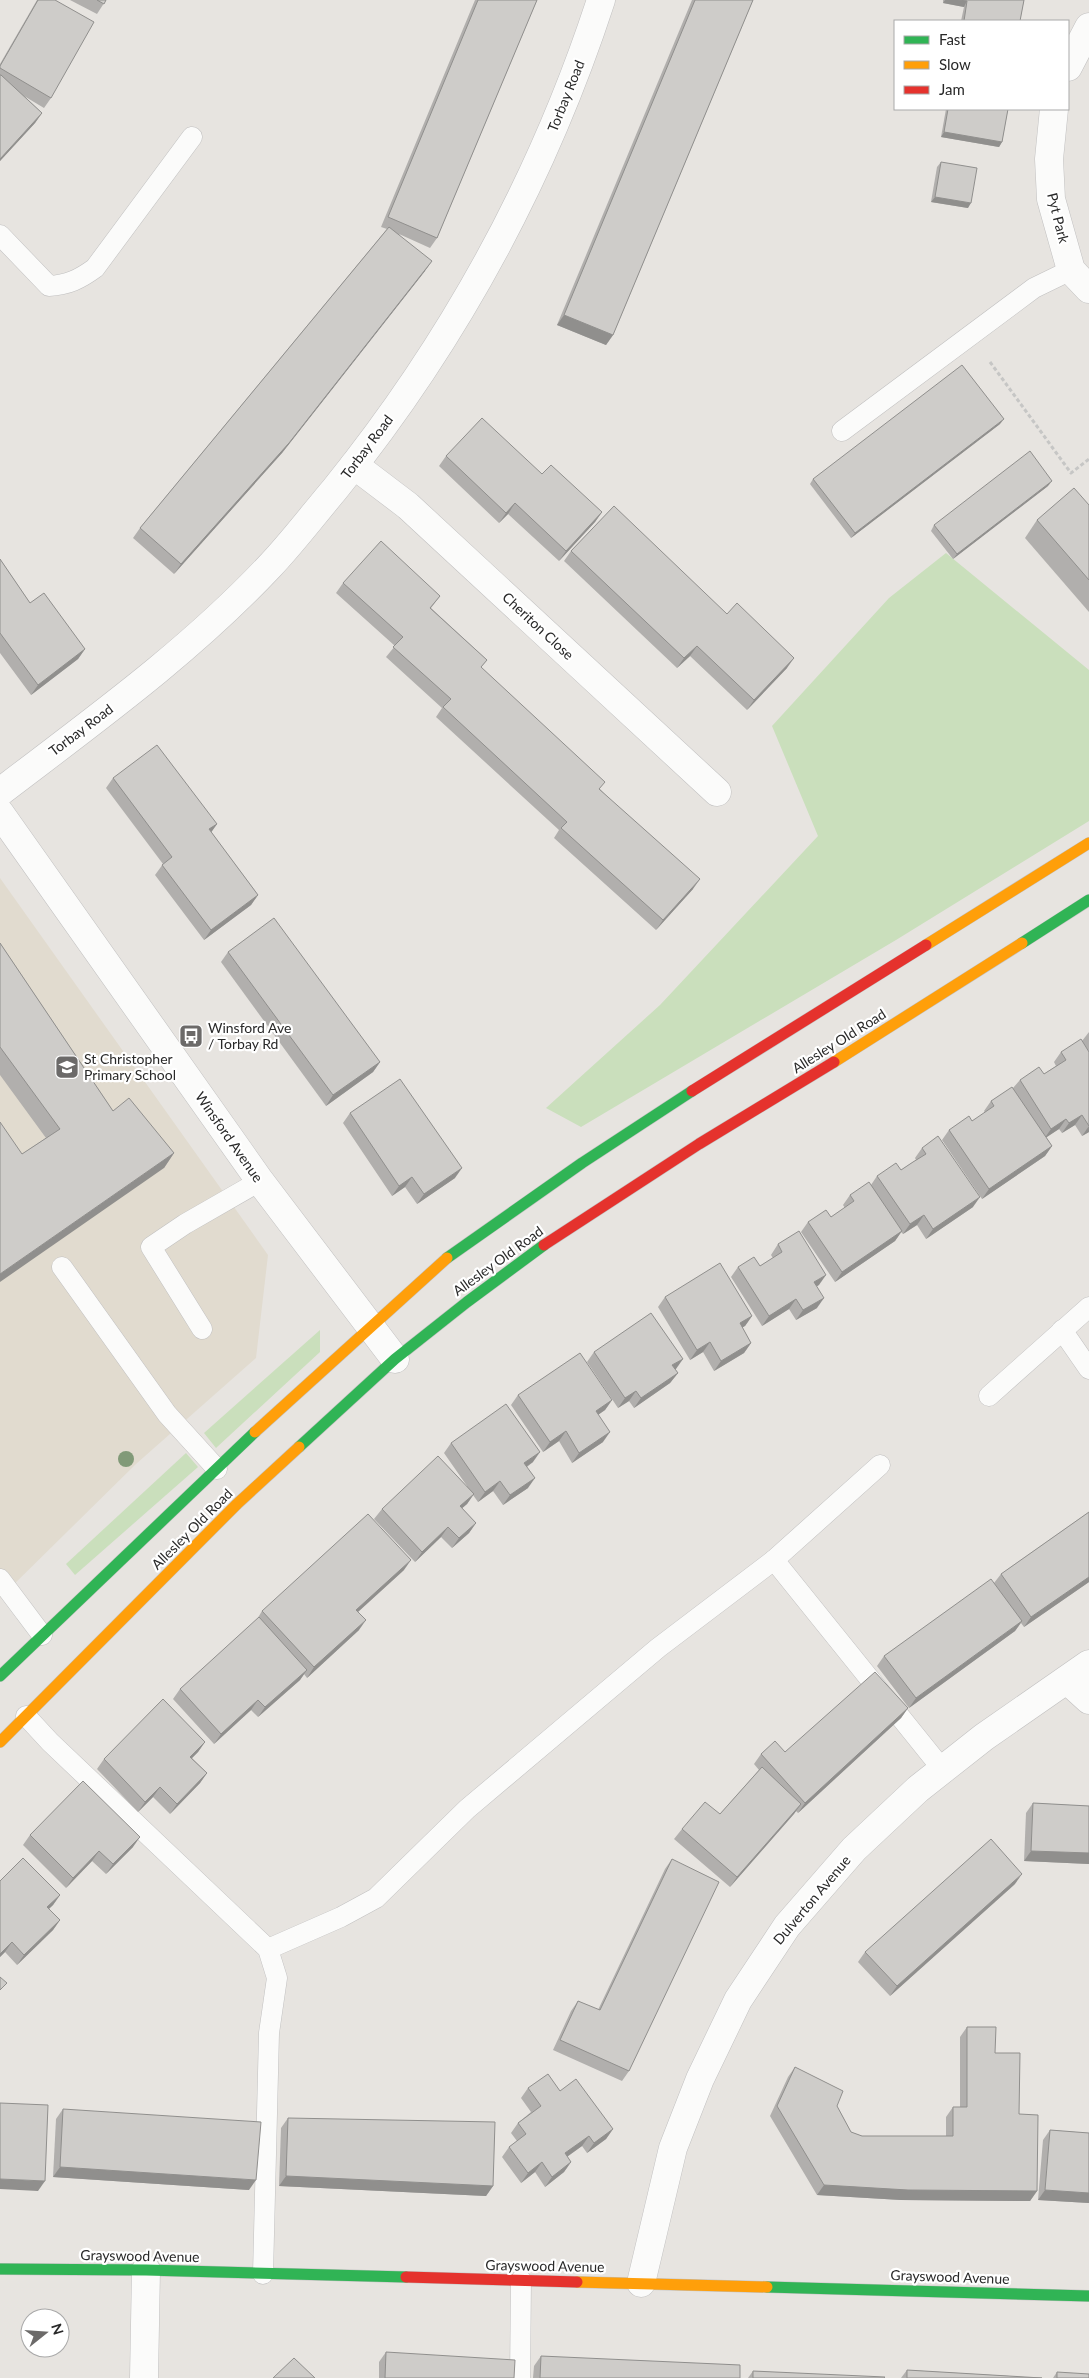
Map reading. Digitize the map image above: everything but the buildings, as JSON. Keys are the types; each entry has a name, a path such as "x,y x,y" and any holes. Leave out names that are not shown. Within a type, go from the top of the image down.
{"main road":[{"name":"Allesley Old Road","path":"0,1676 371,1325 455,1251 582,1163 704,1083 1089,844"},
{"name":"Allesley Old Road","path":"0,1742 237,1504 395,1360 543,1246 699,1144 825,1068 1089,900"},
{"name":"Grayswood Avenue","path":"0,2270 146,2270 1089,2296"}],"street":[{"name":"Torbay Road","path":"0,792 161,669 221,615 270,566 354,465 439,348 518,205 550,137 586,46 601,0"},
{"path":"1069,65 1089,28"},
{"name":"Pyt Park","path":"1054,110 1049,159 1051,199 1080,280"},
{"name":"Cheriton Close","path":"354,465 408,506 717,792"},
{"name":"Winsford Avenue","path":"0,813 260,1181 371,1325 395,1360"},
{"path":"1078,1672 1089,1700"},
{"name":"Dulverton Avenue","path":"641,2283 673,2148 700,2079 738,2000 787,1926 854,1848 918,1789 984,1737 1078,1672"},
{"path":"144,2378 146,2270"}],"lane":[{"path":"0,235 49,286 64,285 81,278 95,268 192,137"},
{"path":"842,430 1034,288 1080,280"},
{"path":"202,1328 151,1247 185,1224 260,1181"},
{"path":"62,1267 168,1414 217,1469"},
{"path":"989,1396 1089,1307"},
{"path":"1062,1330 1089,1369"},
{"path":"268,1949 341,1917 376,1898 482,1797 658,1648 774,1560 880,1465"},
{"path":"774,1560 944,1770"},
{"path":"0,1578 42,1635"},
{"path":"26,1716 50,1742 268,1949 276,1978 269,2033 263,2274"},
{"path":"520,2280 520,2378"}],"path":[{"path":"970,335 1071,472 1089,459"}],"shaded area":[{"name":"St Christopher Primary School","path":"0,878 268,1255 256,1358 136,1464 0,1598"}],"green space":[{"path":"946,553 1089,670 1089,821 896,940 581,1127 546,1108 660,1005 818,836 772,726 889,598"},
{"path":"320,1330 320,1352 216,1448 204,1433"},
{"path":"186,1453 198,1467 75,1575 66,1564"}],"traffic: fast":[{"path":"1022,943 1089,900"},
{"path":"447,1258 582,1163 692,1091"},
{"path":"299,1447 395,1359 467,1302 544,1245"},
{"path":"0,1676 255,1432"},
{"path":"0,2269 146,2270 406,2277"},
{"path":"767,2287 1089,2296"}],"traffic: slow":[{"path":"926,945 1089,843"},
{"path":"834,1062 1022,943"},
{"path":"255,1432 447,1258"},
{"path":"0,1742 237,1504 299,1447"},
{"path":"577,2282 767,2287"}],"traffic: jam":[{"path":"692,1091 926,945"},
{"path":"544,1245 699,1144 834,1062"},
{"path":"406,2277 577,2282"}],"place":[{"name":"Winsford Ave / Torbay Rd","path":"191,1036"},
{"name":"St Christopher Primary School","path":"67,1067"}]}
